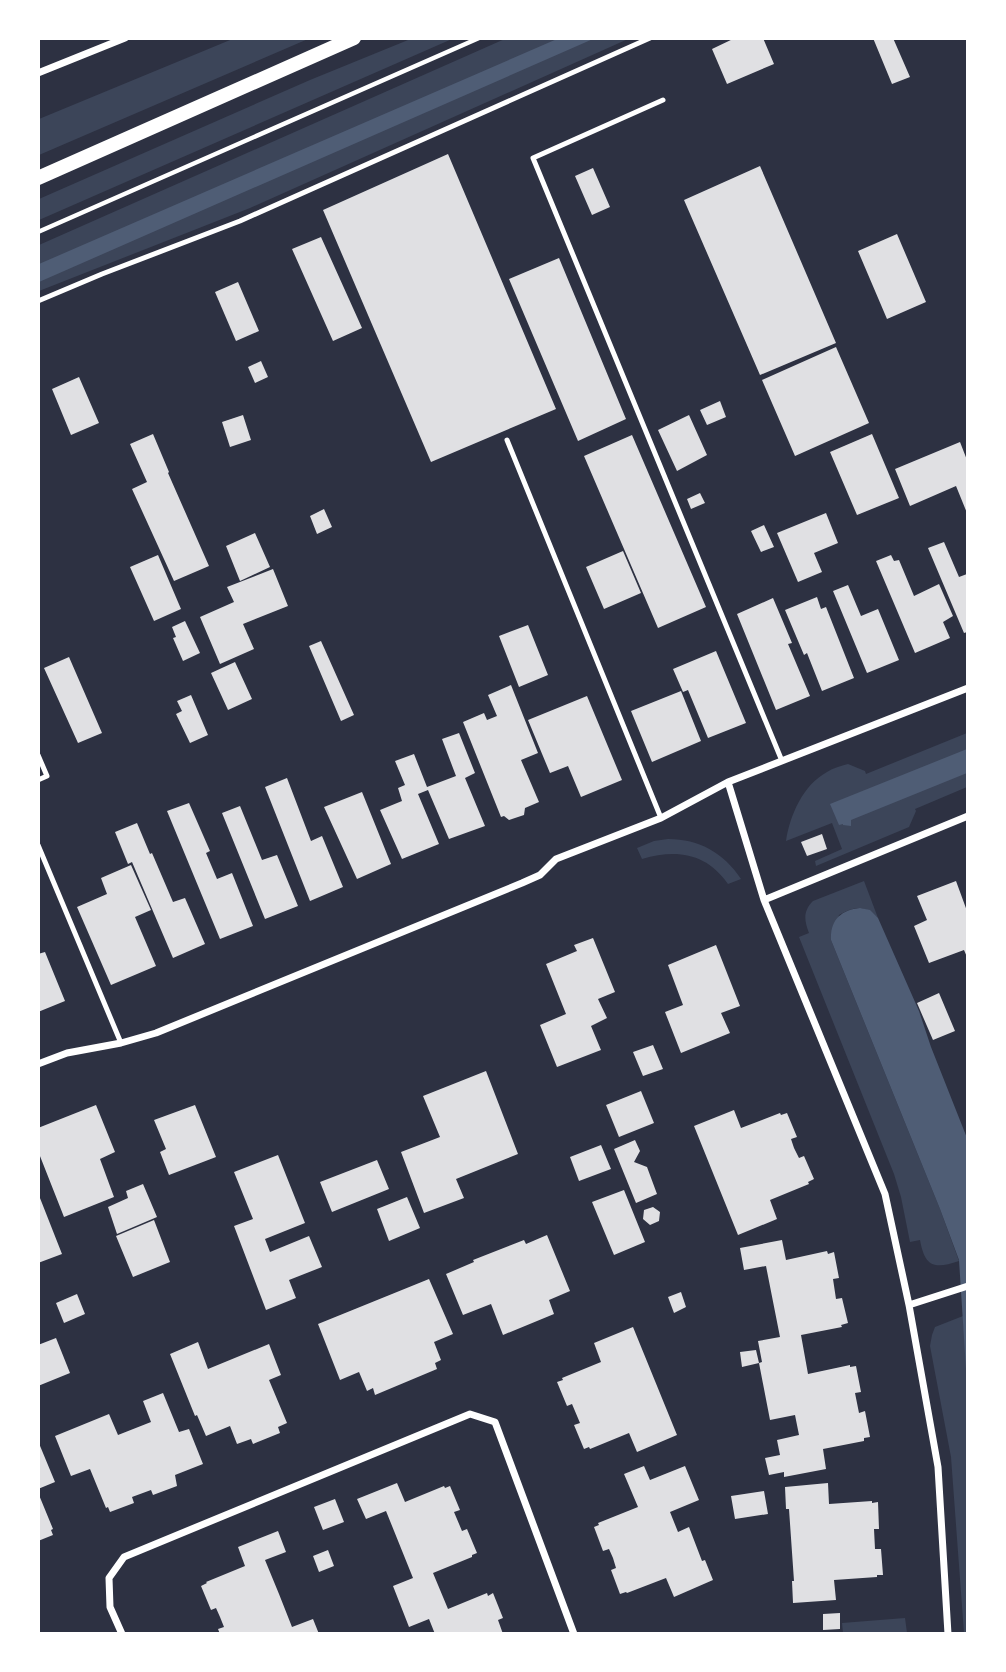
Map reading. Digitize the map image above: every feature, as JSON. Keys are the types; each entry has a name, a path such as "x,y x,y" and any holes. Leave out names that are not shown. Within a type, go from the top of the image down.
{"main road":[{"path":"38,178 354,38"}],"street":[{"path":"38,73 125,38"},
{"path":"38,1064 67,1053 156,1033 522,883 540,875 556,859 661,818 729,782 968,688"},
{"path":"729,782 764,900 885,1195 909,1305 938,1467 948,1633"},
{"path":"764,900 968,816"},
{"path":"909,1305 968,1286"},
{"path":"122,1633 110,1607 109,1578 124,1557 470,1414 495,1422 574,1633"}],"lane":[{"path":"38,301 240,221 650,38"},
{"path":"663,100 533,158 782,761"},
{"path":"507,440 661,818"},
{"path":"38,755 47,776 38,780"},
{"path":"38,845 121,1043"}],"path":[{"path":"38,232 479,38"}],"shaded area":[{"path":"235,38 308,39 39,155 39,119"},
{"path":"413,38 452,39 39,220 39,199 310,80"},
{"path":"507,38 628,39 250,208 39,291 39,245"},
{"path":"557,39 593,39 39,282 39,264"},
{"path":"967,733 967,787 915,809 909,827 816,866 815,861 842,849 832,823 786,841 799,802 811,785 829,771 848,764 865,771 866,774"},
{"path":"967,749 967,773 851,820 851,826 839,825 830,804"},
{"path":"668,839 690,842 710,849 727,862 741,879 728,884 710,866 690,856 667,854 642,859 637,848"},
{"path":"864,881 878,918 864,909 844,912 839,915 831,940 940,1209 959,1261 951,1264 932,1264 925,1256 920,1240 910,1242 894,1174 799,937 809,933 805,916 813,901"},
{"path":"860,908 870,910 878,918 919,1011 967,1138 967,1385 959,1260 831,940 832,927 838,917 847,911"},
{"path":"963,1316 968,1385 967,1634 964,1633 951,1457 930,1346 935,1327"},
{"path":"905,1618 907,1633 843,1633 842,1623"}],"building":[{"path":"735,38 763,38 774,64 727,84 712,49"},
{"path":"873,38 893,38 910,77 892,84"},
{"path":"448,154 556,409 431,462 323,210"},
{"path":"760,166 836,343 760,375 684,200"},
{"path":"593,168 610,207 592,215 575,176"},
{"path":"897,234 926,302 887,319 858,251"},
{"path":"321,237 362,328 333,341 292,249"},
{"path":"559,258 626,419 578,441 509,279"},
{"path":"238,282 259,331 236,341 215,292"},
{"path":"836,347 869,423 795,456 762,380"},
{"path":"261,361 268,377 255,383 248,367"},
{"path":"79,377 99,423 71,435 52,389"},
{"path":"720,401 726,417 707,425 700,410"},
{"path":"243,415 251,440 230,447 222,422"},
{"path":"689,415 707,455 677,471 658,430"},
{"path":"153,434 209,566 174,581 132,489 147,482 130,444"},
{"path":"872,434 899,498 857,515 830,452"},
{"path":"632,435 706,607 658,628 584,456"},
{"path":"960,442 967,460 967,513 956,486 910,506 895,469"},
{"path":"700,493 705,503 691,509 687,499"},
{"path":"324,509 332,527 317,534 310,516"},
{"path":"826,513 838,543 814,553 822,572 798,582 777,533"},
{"path":"764,525 774,547 761,552 751,531"},
{"path":"255,533 270,567 240,581 226,546"},
{"path":"944,542 959,577 967,574 967,632 964,633 928,548"},
{"path":"623,551 641,593 604,609 586,567"},
{"path":"158,555 181,609 154,621 130,567"},
{"path":"891,555 894,561 899,560 914,596 939,584 953,616 943,622 950,638 915,653 876,561"},
{"path":"273,569 288,606 243,624 254,649 220,664 200,617 234,602 227,587"},
{"path":"848,585 861,616 878,609 899,660 867,673 833,591"},
{"path":"817,597 821,609 826,607 854,678 822,691 807,653 804,655 785,610"},
{"path":"773,598 792,643 788,644 810,696 776,710 737,614"},
{"path":"185,621 200,653 183,661 173,638 176,637 172,627"},
{"path":"528,625 548,675 519,687 499,636"},
{"path":"321,641 354,715 341,721 309,646"},
{"path":"716,651 746,723 708,738 688,690 683,692 673,669"},
{"path":"69,657 102,733 78,743 44,668"},
{"path":"235,662 252,699 228,710 211,673"},
{"path":"511,685 538,753 521,760 539,802 525,808 524,815 509,820 501,817 463,722 484,713 487,720 497,716 488,695"},
{"path":"681,691 701,741 652,762 631,711"},
{"path":"191,695 208,735 190,743 176,714 182,711 177,701"},
{"path":"587,696 622,780 581,797 568,766 550,773 528,720"},
{"path":"459,733 475,773 465,778 485,826 449,839 428,790 418,794 439,844 402,859 380,810 402,801 398,788 405,785 395,761 414,754 427,787 456,776 442,739"},
{"path":"287,778 311,841 322,836 343,887 310,901 265,787"},
{"path":"362,792 391,864 357,879 324,807"},
{"path":"189,803 210,851 206,853 217,879 232,873 253,926 220,939 167,811"},
{"path":"240,806 262,860 277,855 298,906 265,919 222,813"},
{"path":"137,823 173,902 185,898 205,944 173,958 132,862 128,864 115,832"},
{"path":"822,834 827,849 807,856 801,842"},
{"path":"131,865 151,910 135,917 156,966 111,985 77,907 107,894 101,878"},
{"path":"956,881 967,911 967,957 964,950 929,963 914,926 927,920 917,896"},
{"path":"593,938 615,992 598,999 607,1018 591,1026 601,1050 557,1067 540,1025 566,1014 546,964 577,951 574,945"},
{"path":"716,945 740,1006 721,1013 730,1033 681,1053 665,1012 683,1005 668,965"},
{"path":"45,952 65,1001 38,1012 38,954"},
{"path":"939,993 955,1031 933,1040 917,1003"},
{"path":"653,1045 663,1069 643,1076 633,1052"},
{"path":"486,1071 518,1154 456,1179 464,1198 424,1213 401,1152 440,1137 423,1096"},
{"path":"641,1091 654,1123 619,1137 606,1105"},
{"path":"96,1105 115,1152 100,1159 114,1197 64,1217 38,1151 38,1128"},
{"path":"195,1105 216,1157 169,1175 160,1152 166,1149 154,1120"},
{"path":"734,1110 741,1128 780,1113 787,1113 797,1137 791,1139 794,1148 799,1158 804,1156 814,1179 808,1182 809,1184 770,1200 777,1219 738,1235 694,1126"},
{"path":"635,1140 640,1151 634,1162 647,1167 657,1194 636,1203 614,1149"},
{"path":"601,1145 611,1169 579,1181 570,1157"},
{"path":"278,1155 305,1223 265,1239 270,1252 309,1236 322,1267 289,1280 296,1298 266,1310 234,1226 253,1219 234,1172"},
{"path":"377,1160 389,1189 332,1212 320,1182"},
{"path":"143,1184 157,1217 117,1234 108,1207 128,1198 126,1191"},
{"path":"624,1190 645,1242 614,1255 592,1202"},
{"path":"38,1193 62,1254 38,1263"},
{"path":"407,1197 420,1228 389,1241 377,1209"},
{"path":"653,1207 660,1212 659,1221 650,1225 643,1219 644,1210"},
{"path":"154,1220 170,1262 133,1277 116,1236"},
{"path":"547,1235 570,1291 549,1300 554,1314 503,1335 491,1304 463,1315 446,1274 524,1240 526,1244"},
{"path":"782,1240 786,1260 827,1251 828,1254 834,1252 839,1278 833,1279 836,1299 842,1298 848,1323 841,1325 842,1327 801,1335 808,1374 856,1366 861,1392 855,1393 859,1413 865,1411 870,1437 864,1438 864,1441 823,1449 826,1469 784,1477 784,1472 769,1475 765,1458 780,1455 777,1440 799,1435 795,1415 770,1420 759,1363 762,1362 758,1341 780,1337 766,1266 744,1270 740,1248"},
{"path":"429,1279 453,1334 434,1342 441,1360 435,1363 437,1369 375,1395 373,1388 367,1391 359,1372 340,1380 318,1324"},
{"path":"681,1292 686,1307 674,1313 668,1297"},
{"path":"77,1294 85,1314 64,1323 56,1303"},
{"path":"633,1327 677,1435 637,1452 629,1433 584,1449 574,1425 580,1423 572,1404 567,1406 557,1382 601,1362 594,1343"},
{"path":"56,1338 70,1373 38,1386 38,1345"},
{"path":"198,1342 208,1369 269,1344 281,1375 269,1380 287,1423 278,1427 280,1433 253,1444 251,1439 237,1444 230,1426 206,1436 170,1354"},
{"path":"756,1350 759,1363 742,1367 740,1352"},
{"path":"163,1393 179,1432 189,1429 203,1464 175,1475 177,1486 153,1495 151,1490 132,1497 134,1503 110,1512 90,1469 71,1476 55,1436 109,1414 118,1435 151,1422 143,1401"},
{"path":"38,1441 55,1482 38,1489"},
{"path":"644,1466 650,1480 685,1466 699,1500 670,1512 678,1532 689,1527 702,1561 705,1560 713,1580 674,1597 666,1578 620,1594 611,1570 616,1568 613,1558 609,1549 603,1551 594,1527 638,1507 624,1474"},
{"path":"397,1483 405,1502 450,1486 460,1510 454,1512 462,1531 467,1529 477,1553 433,1573 448,1609 493,1593 503,1618 498,1620 503,1634 435,1634 429,1619 409,1627 393,1586 413,1578 386,1511 366,1519 357,1499"},
{"path":"828,1483 829,1504 878,1502 879,1529 874,1529 875,1549 881,1549 883,1575 834,1580 836,1600 793,1603 794,1581 785,1487"},
{"path":"764,1491 768,1514 735,1519 731,1496"},
{"path":"39,1495 53,1535 38,1541"},
{"path":"335,1499 344,1522 323,1530 314,1507"},
{"path":"278,1531 286,1552 265,1560 292,1627 313,1619 319,1634 220,1634 218,1629 224,1627 216,1608 211,1610 201,1586 245,1566 238,1547"},
{"path":"328,1550 334,1566 319,1572 313,1556"},
{"path":"840,1613 840,1629 823,1630 823,1614"}]}
